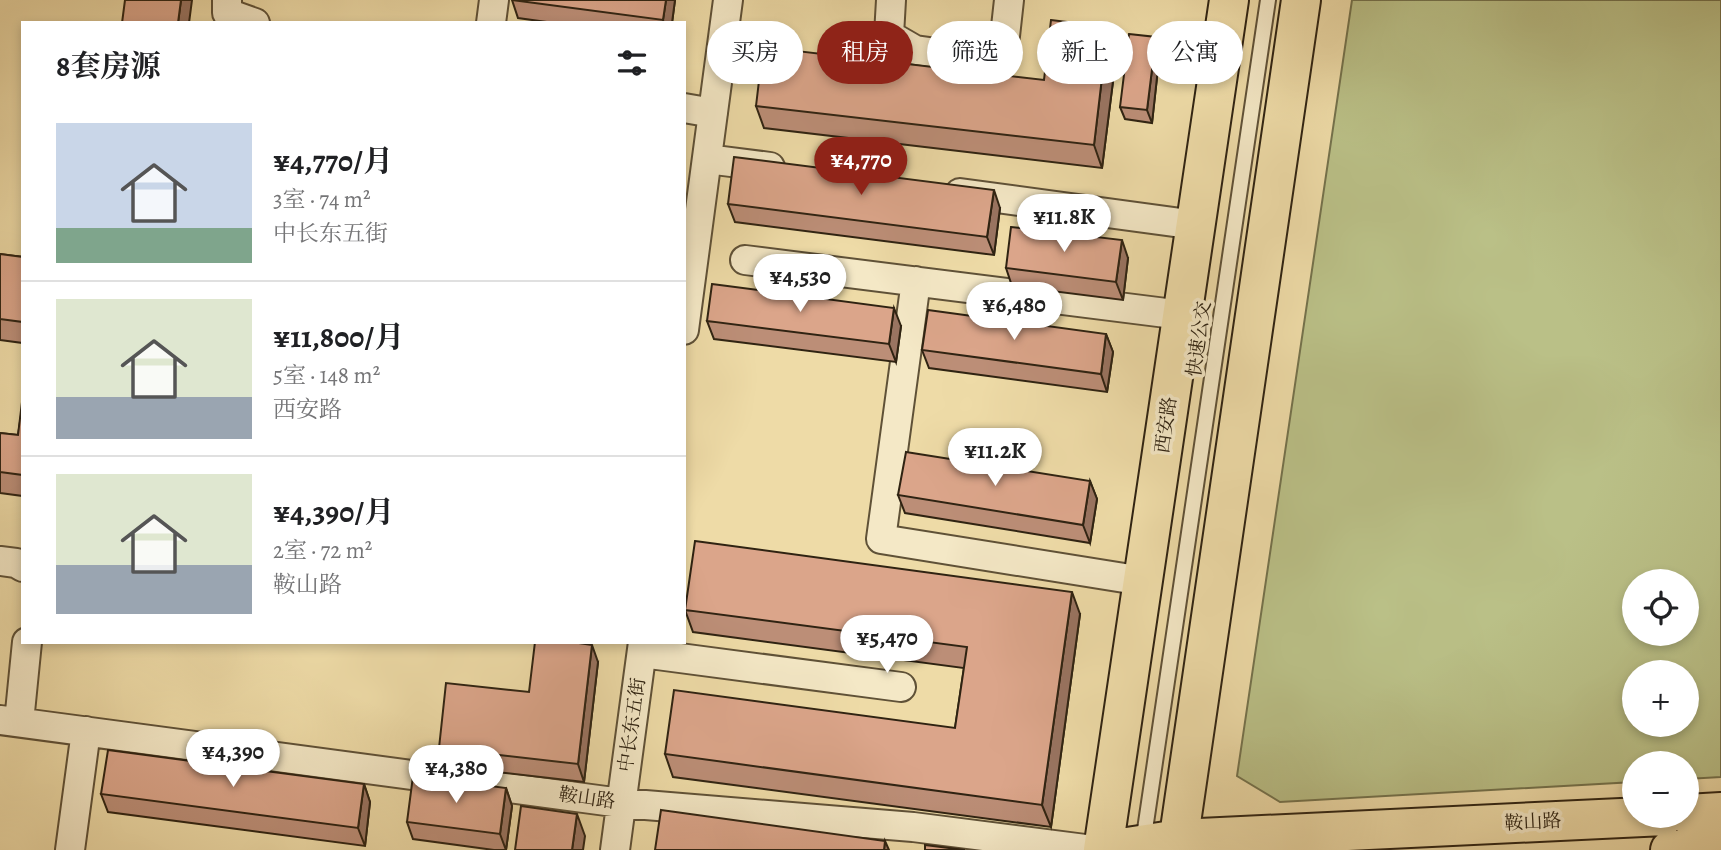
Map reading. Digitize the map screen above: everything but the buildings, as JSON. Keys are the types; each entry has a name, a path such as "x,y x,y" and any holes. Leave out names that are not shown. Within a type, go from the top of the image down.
{"main road":[{"name":"西安路","path":"1103,850 1229,0"},
{"path":"1150,846 1301,0"},
{"path":"1699,813 1721,812"},
{"name":"鞍山路","path":"1150,846 1622,818"},
{"path":"1670,850 1721,848"}],"street":[{"path":"227,0 227,13 249,21"},
{"path":"491,21 494,0"},
{"path":"686,301 690,242 707,159 728,0"},
{"path":"891,0 889,36 915,50 980,59 1005,36 1009,0"},
{"path":"686,108 713,113"},
{"path":"707,159 790,170"},
{"path":"928,189 1196,225"},
{"path":"745,260 1182,315"},
{"path":"916,281 881,539 1143,581"},
{"path":"0,561 21,566"},
{"path":"5,722 26,644"},
{"path":"642,647 901,687"},
{"name":"中长东五街","path":"615,850 642,647"},
{"name":"鞍山路","path":"5,722 911,839 1093,850"},
{"path":"70,850 86,731"}],"lane":[{"name":"快速公交","path":"1150,846 1268,0"}],"green space":[{"path":"1352,0 1721,0 1721,777 1699,778 1699,751 1622,751 1622,783 1280,802 1237,776"}]}
